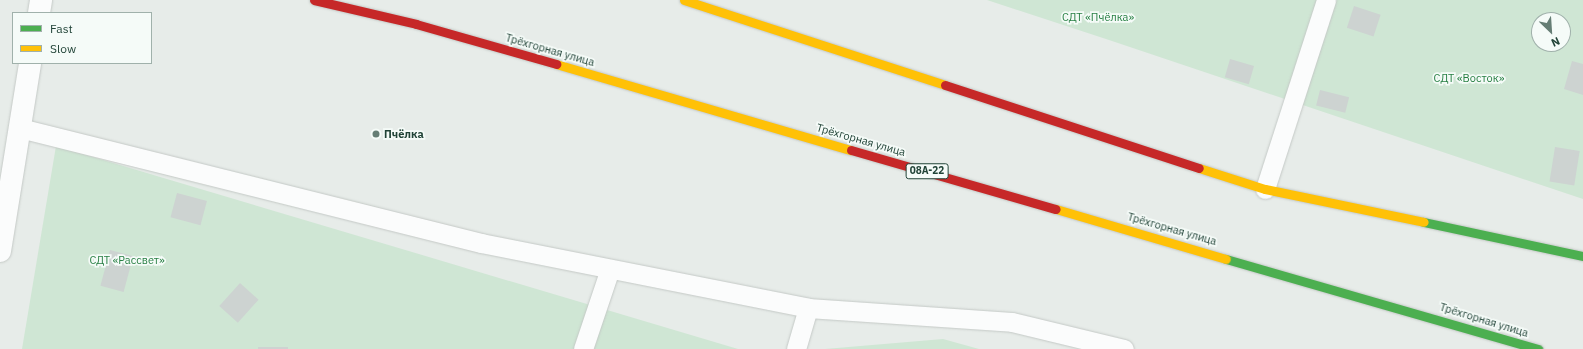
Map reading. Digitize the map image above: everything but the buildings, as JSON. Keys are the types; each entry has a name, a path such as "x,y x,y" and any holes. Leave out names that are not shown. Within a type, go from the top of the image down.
{"main road":[{"name":"Трёхгорная улица","path":"314,0 416,24 1538,349"},
{"path":"684,0 1265,189 1583,256"}],"street":[{"path":"39,12 41,0"},
{"path":"0,251 30,64"}],"lane":[{"path":"1265,189 1326,0"},
{"path":"20,128 481,243 610,269 808,308 1012,322 1124,349"},
{"path":"583,349 610,269"},
{"path":"796,349 808,308"}],"green space":[{"name":"СДТ «Восток»","path":"987,0 1583,0 1583,199 1109,40"},
{"name":"СДТ «Рассвет»","path":"56,146 738,349 22,349"},
{"path":"943,339 979,349 825,349"}],"traffic: fast":[{"path":"1424,222 1583,256"},
{"path":"1226,259 1538,349"}],"traffic: slow":[{"path":"684,0 945,85"},
{"path":"556,64 851,150"},
{"path":"1199,168 1265,189 1424,222"},
{"path":"1056,209 1226,259"}],"traffic: jam":[{"path":"314,0 416,24 556,64"},
{"path":"945,85 1199,168"},
{"path":"851,150 1056,209"}],"place":[{"name":"Пчёлка","path":"376,134"}],"park label":[{"name":"СДТ «Пчёлка»","path":"1098,17"}]}
